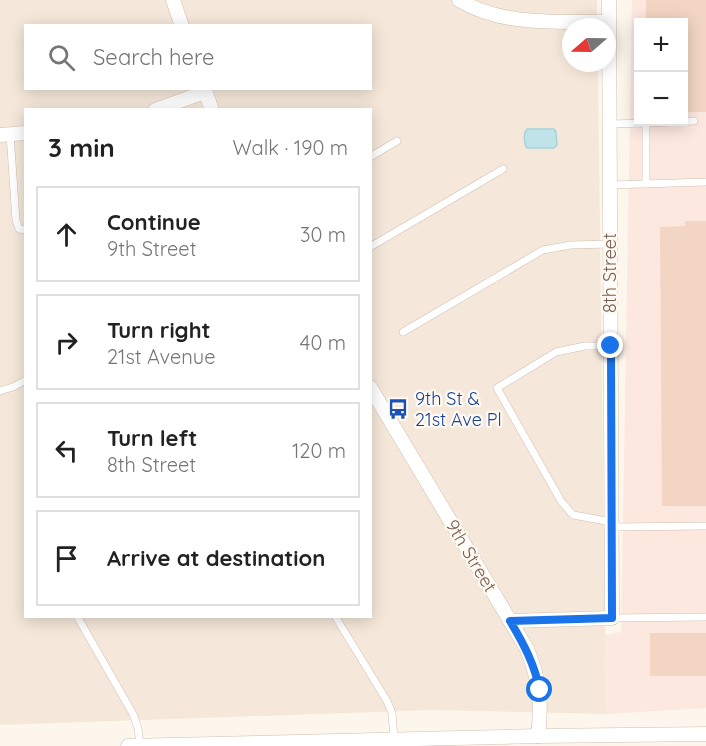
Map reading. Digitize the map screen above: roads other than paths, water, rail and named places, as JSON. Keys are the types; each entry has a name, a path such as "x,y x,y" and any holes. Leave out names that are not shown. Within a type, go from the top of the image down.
{"street":[{"path":"173,0 181,24"},
{"path":"459,0 486,12 510,18 562,21"},
{"name":"8th Street","path":"609,0 609,18"},
{"name":"8th Street","path":"609,72 612,618"},
{"path":"160,108 205,90 211,108"},
{"path":"5,135 24,133"},
{"name":"9th Street","path":"375,404 527,649 540,690 541,711 538,736"},
{"path":"510,621 612,618"},
{"path":"128,746 394,739 412,742 538,736 706,734"}],"lane":[{"path":"688,121 694,121"},
{"path":"610,124 634,123"},
{"path":"646,126 646,184"},
{"path":"5,135 16,220 20,229 24,230"},
{"path":"372,157 397,141"},
{"path":"372,246 503,169"},
{"path":"610,185 706,182"},
{"path":"403,332 543,250 571,245 610,244"},
{"path":"611,346 585,346 556,352 497,388 561,501 573,515 612,524 706,526"},
{"path":"0,391 24,381"},
{"path":"612,618 706,617"},
{"path":"78,618 133,714 138,728 140,746"},
{"path":"336,618 387,701 392,713 394,739"}],"water":[{"path":"527,129 554,129 557,145 554,148 527,148 524,138"}],"place":[{"name":"9th St & 21st Ave Pl","path":"398,409"}]}
